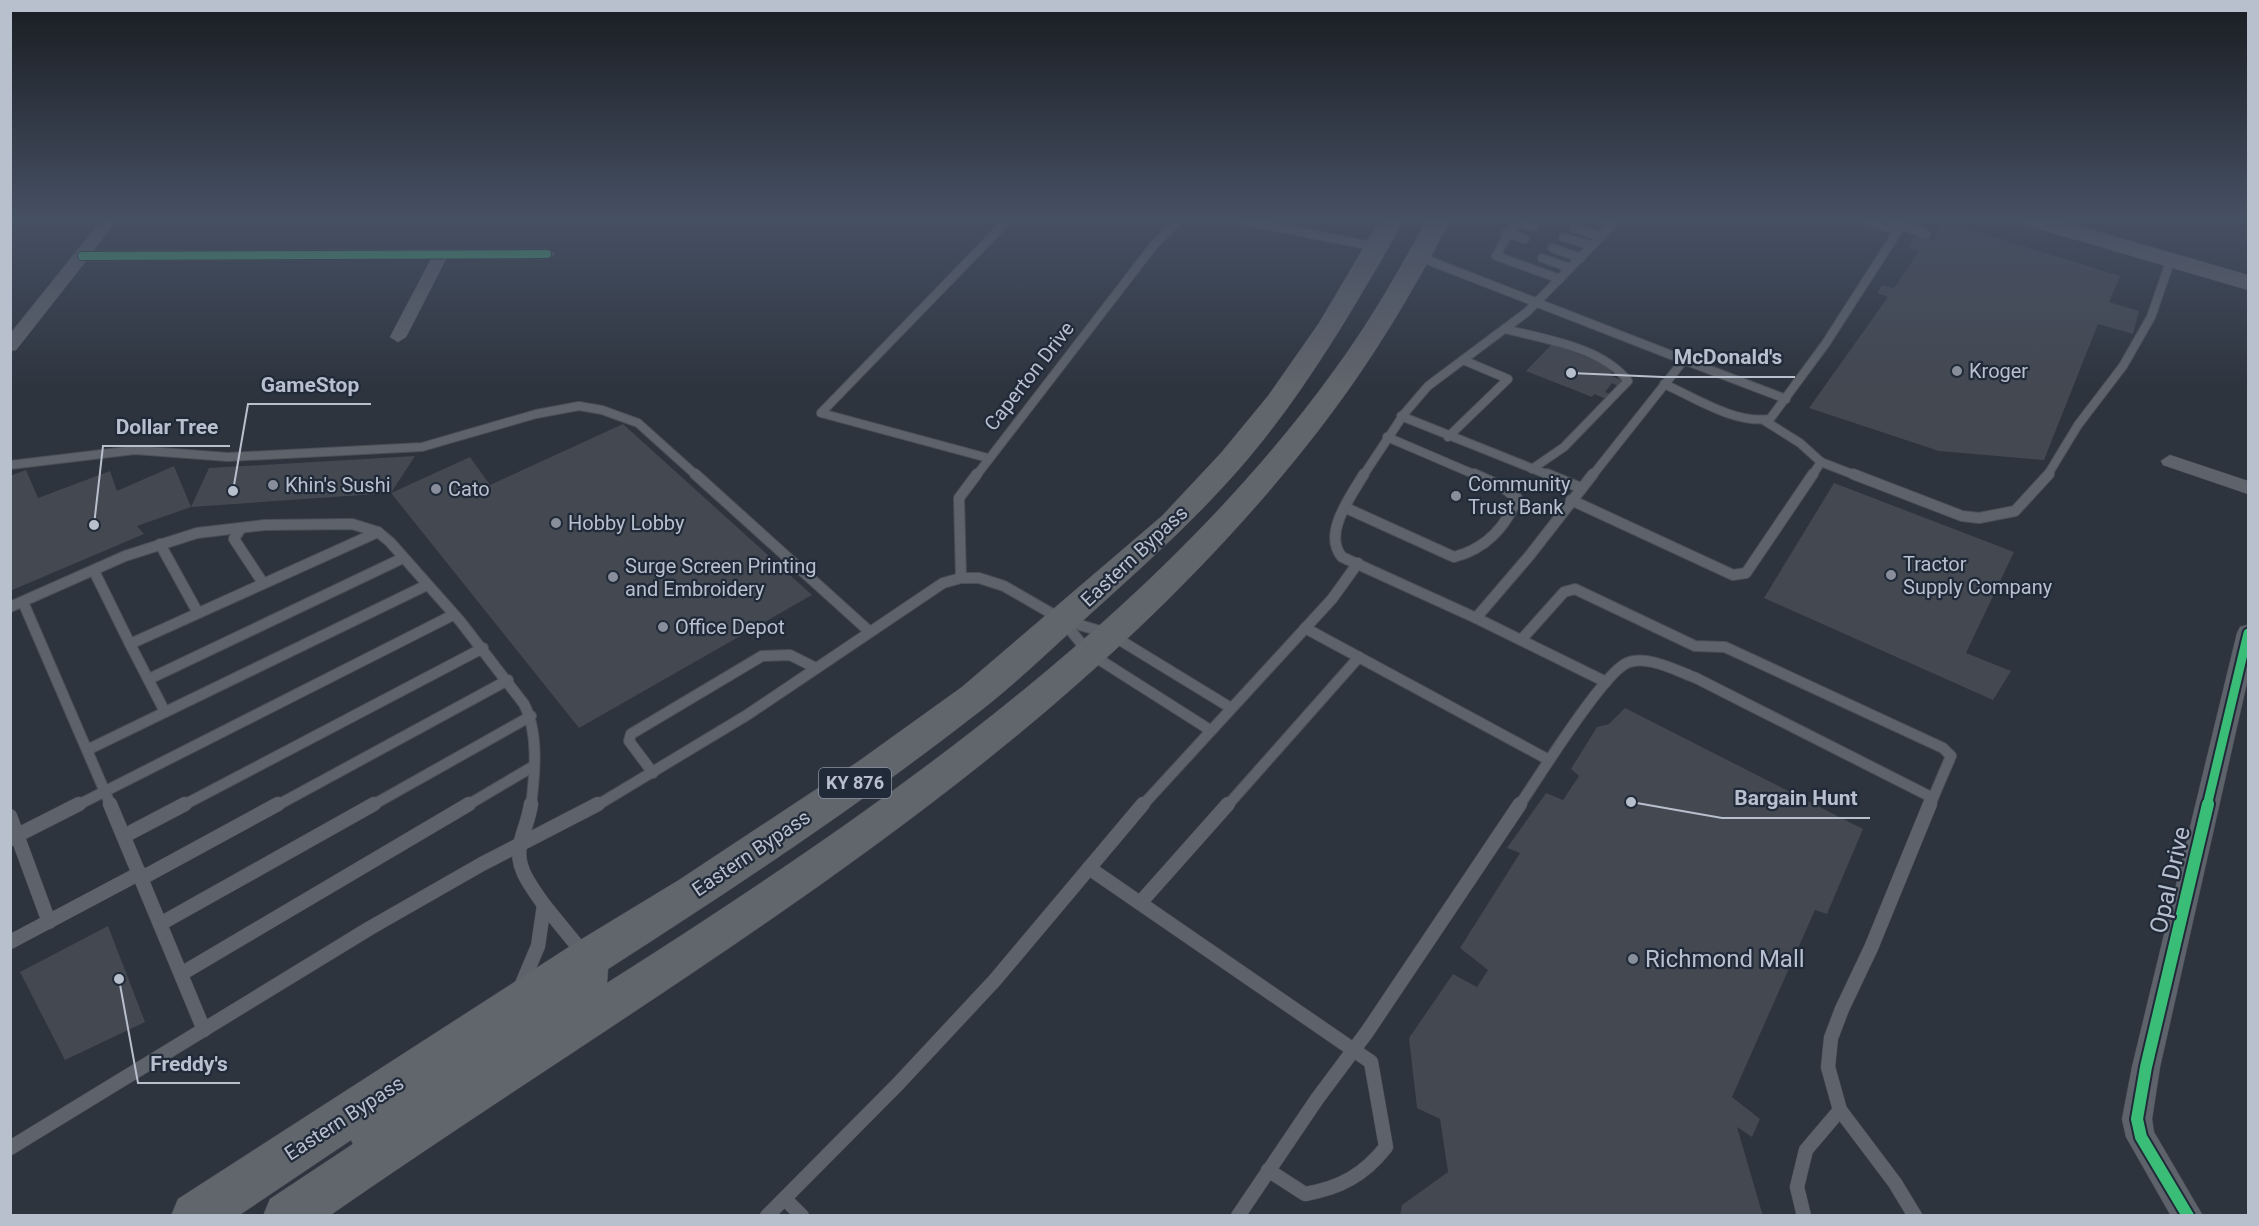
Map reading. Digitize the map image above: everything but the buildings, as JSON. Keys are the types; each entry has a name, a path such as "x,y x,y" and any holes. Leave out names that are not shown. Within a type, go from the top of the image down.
{"main road":[{"name":"Eastern Bypass","path":"195,1215 587,959 693,893 872,772 974,697 1173,523 1232,460 1278,402 1332,323 1360,274"},
{"name":"Eastern Bypass","path":"298,1208 710,939 884,817 1028,706 1099,644 1210,539 1265,478 1351,370 1410,274"},
{"path":"2220,274 2248,283"},
{"path":"298,1208 416,1101 564,1007 587,980 587,959"}],"street":[{"path":"10,346 67,274"},
{"path":"398,337 431,274"},
{"path":"2170,461 2248,488"},
{"name":"Opal Drive","path":"2188,1215 2141,1137 2137,1119 2146,1067 2248,633"}],"lane":[{"path":"955,274 821,412 988,458"},
{"name":"Caperton Drive","path":"961,578 959,498 1131,274"},
{"path":"1466,274 1499,284 1536,303 1786,399"},
{"path":"1546,274 1560,279"},
{"path":"1564,274 1536,303 1505,329 1429,384 1401,416 1346,508 1335,530 1334,545 1342,557 1476,618 1605,682"},
{"path":"1765,421 1773,416 1786,399 1869,274"},
{"path":"1664,384 1738,416 1765,421 1800,443 1821,462 1962,516 1979,518 2015,511 2049,474 2078,425 2123,366 2151,317 2166,274"},
{"path":"1505,329 1551,342 1619,369 1628,381 1564,447 1532,469"},
{"path":"1448,437 1508,379 1463,360"},
{"path":"1476,618 1515,573 1684,360"},
{"path":"10,465 135,450 228,458 422,447 536,414 579,406 602,410 638,423 870,632"},
{"path":"1401,416 1448,437 1581,488"},
{"path":"1346,508 1454,557 1465,555 1489,540 1513,512 1517,498 1501,486 1388,437"},
{"path":"1572,500 1733,575 1746,573 1821,462"},
{"path":"10,608 160,544 198,533 339,522 366,525 378,532 483,648 522,698 531,716 532,792 528,822 518,846 520,864 544,905 587,959"},
{"path":"241,528 234,539 263,584"},
{"path":"130,644 378,532"},
{"path":"160,544 198,613"},
{"path":"149,679 403,558"},
{"path":"767,1215 898,1084 995,980 1132,816 1332,599 1358,563"},
{"path":"94,571 165,712"},
{"path":"10,1148 370,928 653,773 816,668 926,592 961,578 979,578 1005,586 1063,620 1099,644 1210,730"},
{"path":"87,750 427,585"},
{"path":"1521,640 1564,592 1575,589 1695,646 1725,647 1942,748 1951,756 1831,1038 1828,1067 1839,1110 1895,1182 1915,1215"},
{"path":"22,602 124,836 204,1030"},
{"path":"14,838 453,615"},
{"path":"1063,620 1099,644 1231,708"},
{"path":"1305,628 1549,760"},
{"path":"124,836 483,648"},
{"path":"653,773 630,741 631,734 762,656 772,653 798,655 816,668"},
{"path":"1140,903 1359,657"},
{"path":"1238,1215 1354,1050 1549,760 1605,682 1625,664 1641,661 1677,669 1933,798"},
{"path":"10,942 141,876 508,680"},
{"path":"160,924 531,716"},
{"path":"181,974 532,767"},
{"path":"10,816 14,838 49,922"},
{"path":"1089,868 1371,1062 1386,1147 1370,1169 1336,1190 1305,1194 1268,1170"},
{"path":"502,1015 529,972 543,932 544,905"},
{"path":"1804,1215 1797,1187 1806,1150 1839,1110"},
{"path":"785,1199 801,1215"}],"cycle path":[{"path":"2188,1216 2141,1137 2137,1119 2146,1067 2248,633"}],"place":[{"name":"Kroger","path":"1957,371"},
{"name":"McDonald's","path":"1571,373"},
{"name":"Khin's Sushi","path":"273,485"},
{"name":"Cato","path":"436,489"},
{"name":"GameStop","path":"233,491"},
{"name":"Community Trust Bank","path":"1456,496"},
{"name":"Hobby Lobby","path":"556,523"},
{"name":"Dollar Tree","path":"94,525"},
{"name":"Tractor Supply Company","path":"1891,575"},
{"name":"Surge Screen Printing and Embroidery","path":"613,577"},
{"name":"Office Depot","path":"663,627"},
{"name":"Bargain Hunt","path":"1631,802"},
{"name":"Richmond Mall","path":"1633,959"},
{"name":"Freddy's","path":"119,979"}]}
